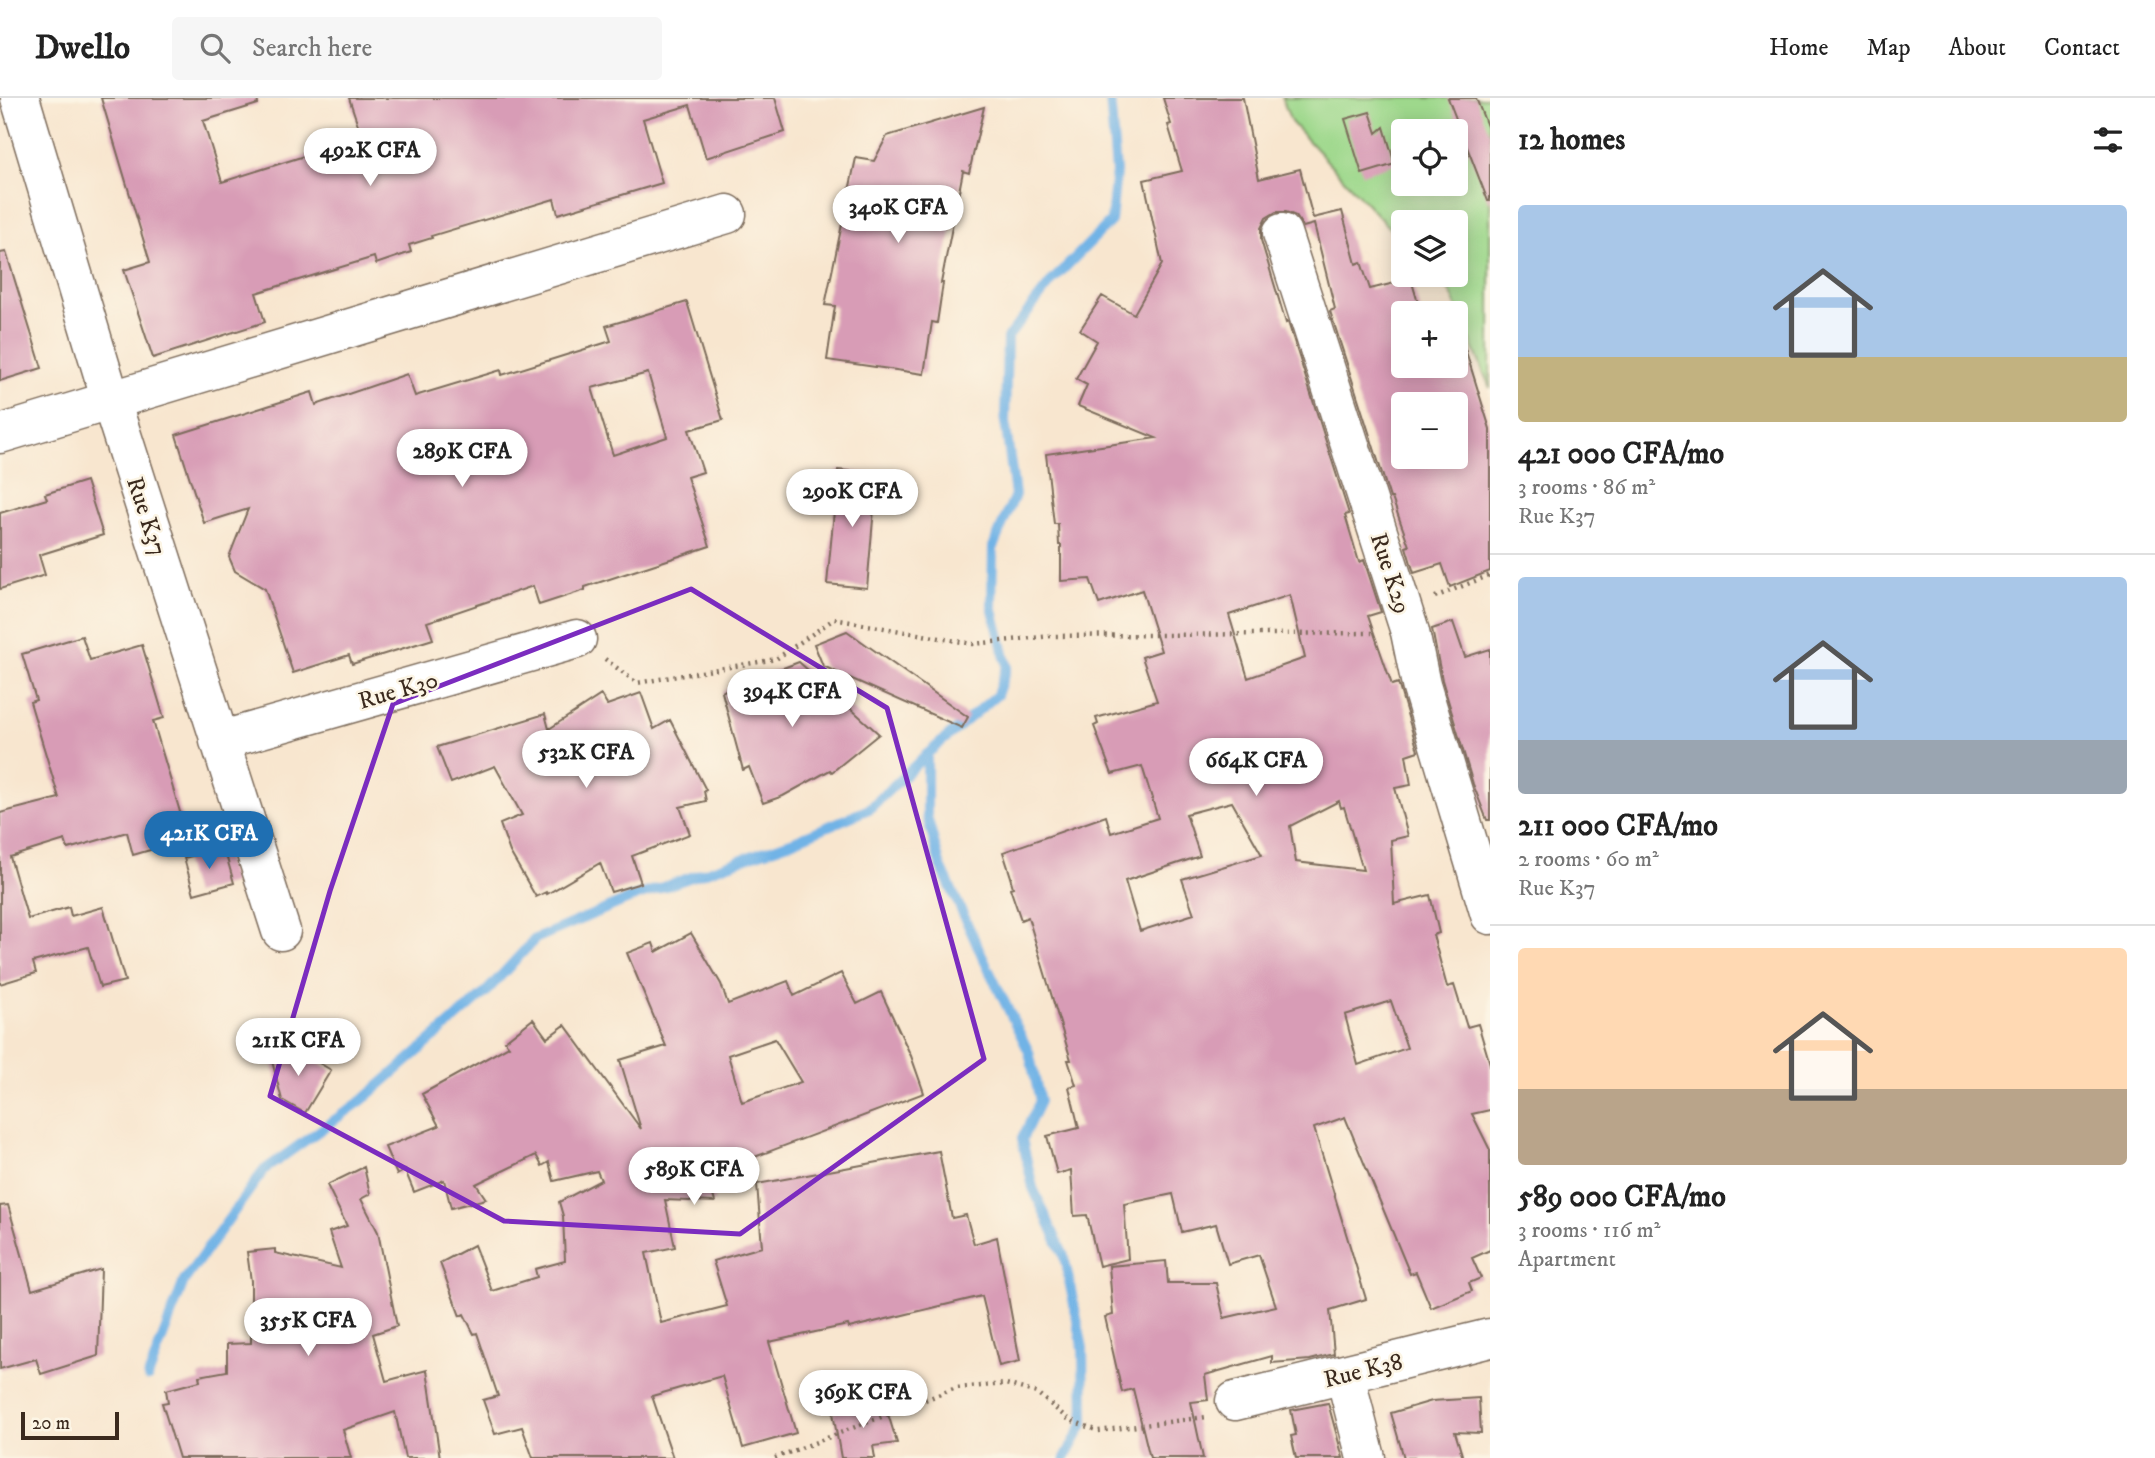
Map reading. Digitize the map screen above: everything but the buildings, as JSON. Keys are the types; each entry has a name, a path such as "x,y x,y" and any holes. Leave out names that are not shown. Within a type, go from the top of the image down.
{"street":[{"name":"Rue K37","path":"20,98 111,401 281,931"},
{"path":"0,435 727,214"},
{"name":"Rue K29","path":"1282,233 1410,632 1421,685 1490,915"},
{"name":"Rue K30","path":"219,741 577,639"},
{"name":"Rue K38","path":"1235,1401 1490,1338"},
{"path":"1345,1375 1366,1458"}],"path":[{"path":"577,639 637,683 776,659 834,619 973,644 1051,636 1410,632 1424,604 1490,575"},
{"path":"775,1458 956,1388 1006,1384 1037,1393 1068,1419 1098,1431 1214,1416 1235,1401"}],"highlighted area":[{"path":"691,589 887,708 984,1059 740,1234 504,1221 270,1096 330,891 393,704"}],"green space":[{"path":"1282,98 1490,98 1490,388 1468,334 1468,301 1454,301 1445,287 1468,287 1468,210 1391,210 1391,230 1291,122"}],"waterway":[{"path":"1065,1458 1084,1423 1083,1348 1064,1256 1033,1188 1022,1139 1040,1101 1029,1052 940,864 927,816 927,754 997,695 1007,666 992,606 993,547 1015,495 1005,421 1007,338 1053,280 1111,221 1116,172 1110,98"},
{"path":"148,1377 184,1281 264,1170 364,1099 485,993 535,939 629,899 791,842 869,809 927,754"}]}
